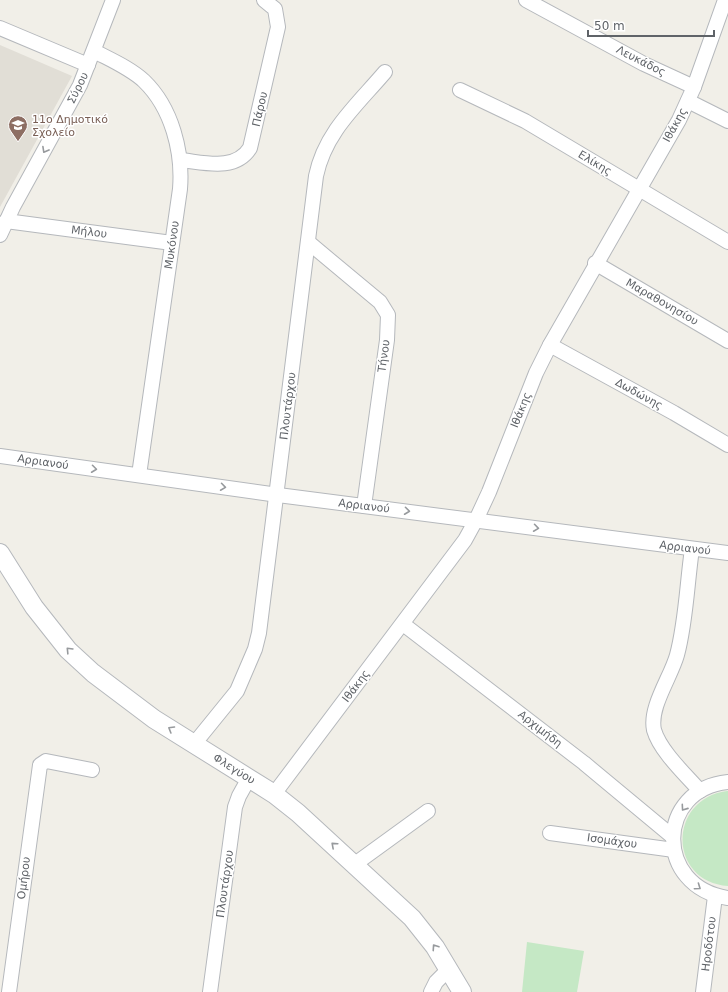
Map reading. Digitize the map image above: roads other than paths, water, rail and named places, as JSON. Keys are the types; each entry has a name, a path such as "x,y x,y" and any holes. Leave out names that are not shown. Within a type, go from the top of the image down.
{"street":[{"name":"Σύρου","path":"0,235 6,221 66,111 94,51 113,0"},
{"name":"Πάρου","path":"180,160 232,163 242,158 250,148 278,27 278,14 275,9 264,0"},
{"name":"Λευκάδος","path":"526,0 644,64 694,87"},
{"name":"Ιθάκης","path":"274,794 450,562 476,520 536,373 550,345 688,101 725,0"},
{"path":"0,28 88,65"},
{"name":"Μυκόνου","path":"94,51 130,71 153,91 168,119 180,160 181,179 139,475"},
{"name":"Πλουτάρχου","path":"194,744 237,691 255,649 262,620 316,176 324,150 340,124 385,72"},
{"name":"Ελίκης","path":"460,90 525,121 728,242"},
{"path":"688,101 728,121"},
{"name":"Μήλου","path":"6,221 172,243"},
{"name":"Τήνου","path":"308,242 380,302 388,315 387,340 364,506"},
{"name":"Μαραθονησίου","path":"596,263 728,341"},
{"name":"Δωδώνης","path":"550,345 674,413 728,445"},
{"name":"Αρριανού","path":"0,456 278,495 728,553"},
{"path":"692,549 677,655 657,704 654,729 662,745 700,791"},
{"name":"Φλεγύου","path":"0,554 34,607 68,650 93,673 154,719 274,794 298,813 355,864 416,922 449,969 462,992"},
{"name":"Αρχιμήδη","path":"403,624 577,758 674,843"},
{"name":"Ομήρου","path":"9,992 37,778 40,765 46,761 92,770"},
{"name":"Πλουτάρχου","path":"210,992 235,807 249,778"},
{"path":"722,897 703,891 692,884 678,863 674,843 678,816 684,806 700,791 710,786 728,782"},
{"path":"355,864 428,811"},
{"name":"Ισομάχου","path":"550,832 674,843"},
{"name":"Ηροδότου","path":"702,992 722,897"},
{"path":"431,992 436,982 449,969"}],"place":[{"name":"11ο Δημοτικό Σχολείο","path":"18,142"}]}
